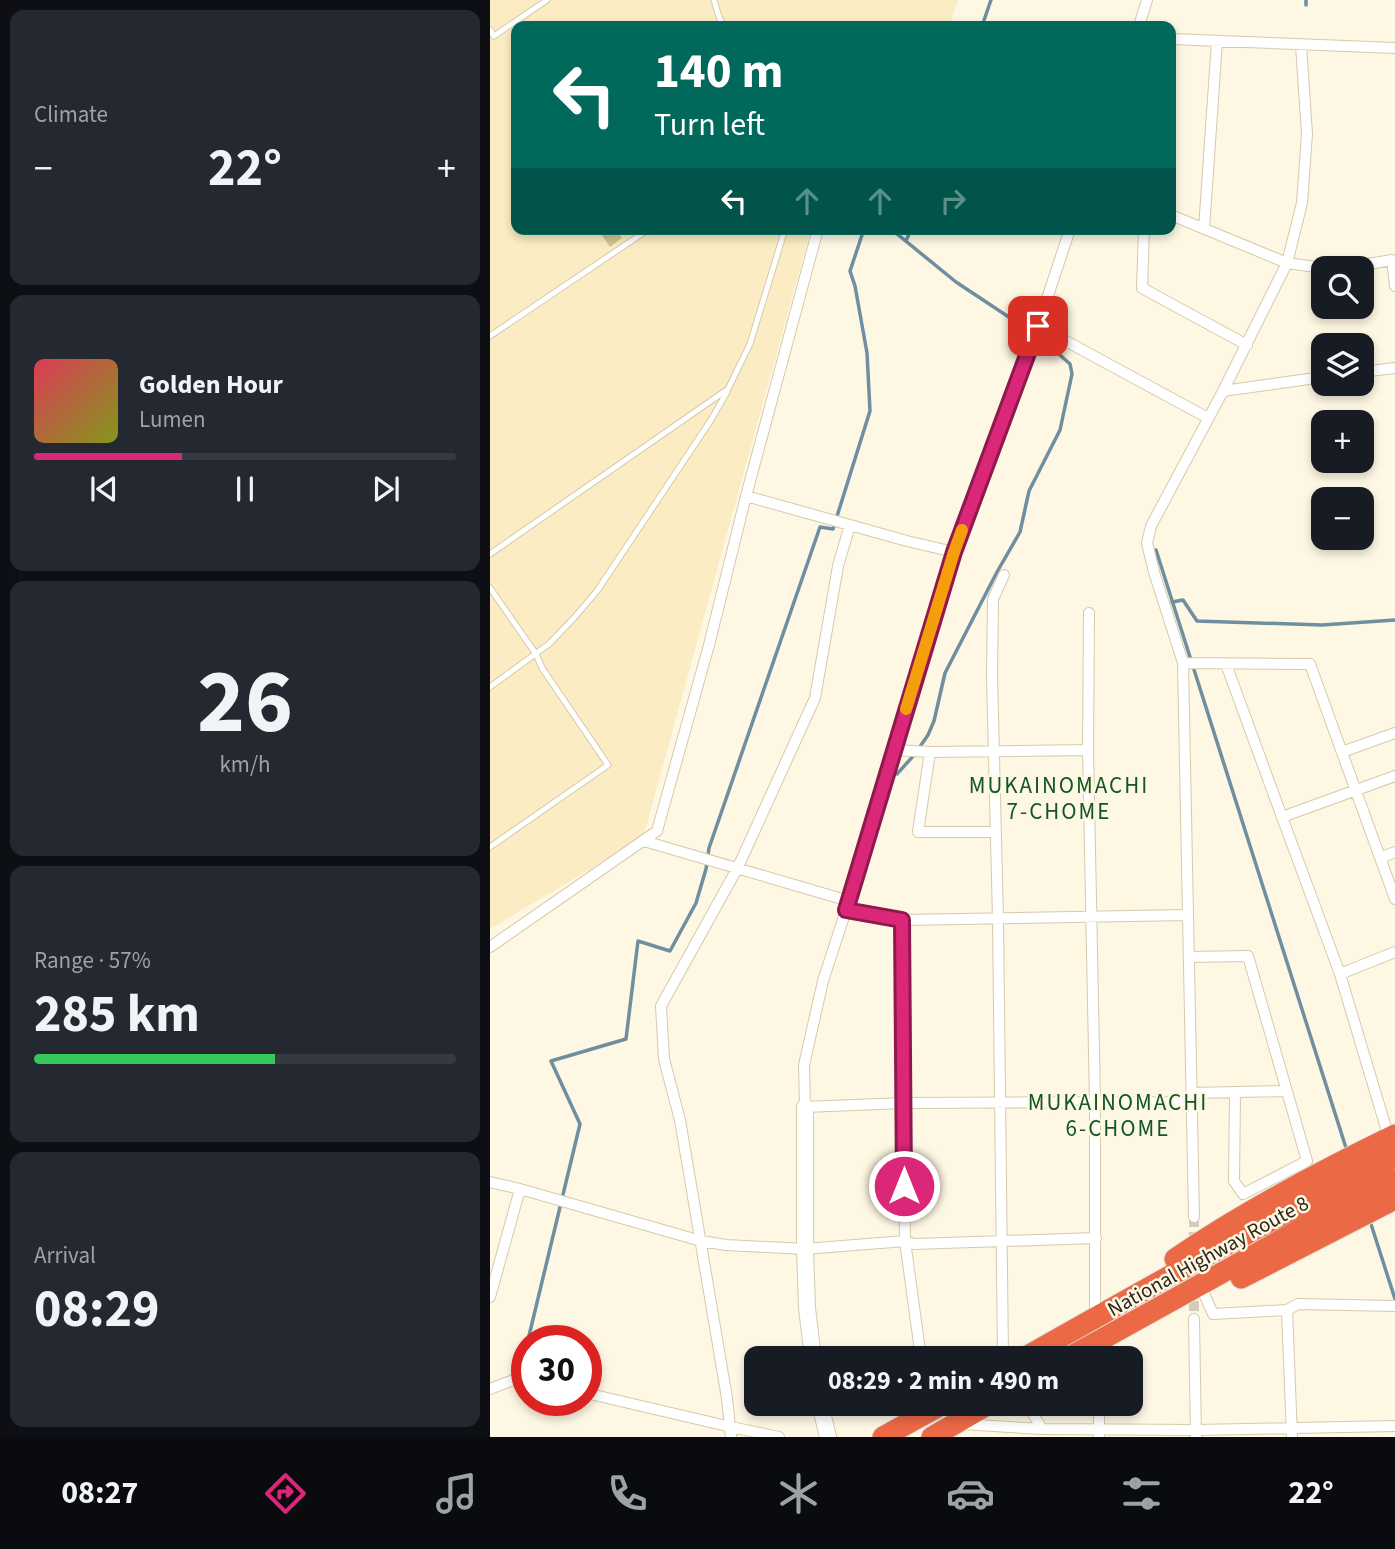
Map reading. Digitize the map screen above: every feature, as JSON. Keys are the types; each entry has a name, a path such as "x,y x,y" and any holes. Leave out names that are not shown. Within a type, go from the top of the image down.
{"highway":[{"name":"National Highway Route 8","path":"1097,1346 1125,1325 1334,1199 1393,1143"},
{"path":"1101,1315 1232,1221 1310,1178 1393,1143"},
{"name":"National Highway Route 8","path":"1045,1346 1101,1315 1334,1199 1395,1180"},
{"path":"1125,1325 1205,1296 1395,1199"},
{"path":"883,1437 917,1416"},
{"path":"932,1437 968,1416"}],"street":[{"path":"1141,21 1147,0"},
{"path":"1176,39 1395,48"},
{"path":"1204,229 1217,41"},
{"path":"1194,1217 1183,663 1147,543 1151,526 1247,345 1287,263 1302,203 1307,134 1301,45"},
{"path":"1176,217 1287,263 1311,266"},
{"path":"490,947 657,831 709,645 816,235"},
{"path":"812,1346 805,1249 804,1065 823,981 954,552 1038,326 1068,235"},
{"path":"1144,235 1142,288 1247,345"},
{"path":"1374,263 1392,260 1395,286"},
{"path":"1038,326 1208,418"},
{"path":"1374,371 1395,368"},
{"path":"1223,391 1311,379"},
{"path":"746,496 954,552"},
{"path":"731,1432 680,1120 664,1059 661,1006 738,867 815,698 838,566 850,525"},
{"path":"1003,1346 992,675 993,599 1004,575"},
{"path":"1089,613 1088,750 1096,1238 1101,1315"},
{"path":"1183,663 1310,664 1395,899"},
{"path":"1226,664 1340,974 1393,1143"},
{"path":"1342,752 1395,733"},
{"path":"894,750 1088,750"},
{"path":"930,752 918,832 995,832"},
{"path":"1282,817 1395,776"},
{"path":"644,841 738,867 847,905 902,920 1188,915"},
{"path":"1380,858 1395,852"},
{"path":"902,920 905,1241 919,1346"},
{"path":"1340,974 1395,952"},
{"path":"1189,957 1248,956 1307,1161 1243,1194 1234,1181 1235,1093"},
{"path":"805,1107 904,1103 1095,1102 1286,1091"},
{"path":"490,1182 701,1241 726,1245 805,1249 905,1241 914,1244 1096,1238"},
{"path":"490,1297 520,1189"},
{"path":"1205,1296 1213,1314 1287,1310 1298,1304 1395,1306"},
{"path":"1287,1310 1292,1432"},
{"path":"1194,1319 1196,1433"},
{"path":"490,1389 511,1381"},
{"path":"602,1396 731,1432 779,1437"},
{"path":"823,1416 828,1437"},
{"path":"1034,1416 1042,1429"},
{"path":"956,1423 1099,1433 1389,1430"}],"lane":[{"path":"516,21 547,0"},
{"path":"714,0 721,21"},
{"path":"490,30 494,36 511,24"},
{"path":"490,336 640,235"},
{"path":"490,687 549,644 597,591 711,420 750,344 783,235"},
{"path":"490,554 728,389"},
{"path":"490,588 608,765 490,848"}],"shaded area":[{"path":"490,0 958,0 951,21 511,21 511,235 809,235 643,838 490,929"}],"building":[{"path":"602,235 620,235 622,238 610,247"}],"waterway":[{"path":"984,21 991,0"},
{"path":"1306,0 1306,5"},
{"path":"532,1325 580,1124 551,1061 626,1039 638,941 670,951 696,903 709,848 820,527 833,529 870,411 867,353 850,271 862,235"},
{"path":"898,235 956,282 1042,339 1070,364 1072,374 1060,430 1029,491 1020,532 945,673 934,721 919,748"},
{"path":"906,241 908,235"},
{"path":"1156,550 1347,1151"},
{"path":"1172,602 1183,600 1197,621 1322,625 1395,620"},
{"path":"897,774 915,754"},
{"path":"1370,1221 1395,1299"}],"tunnel":[{"path":"1194,1217 1194,1246"},
{"path":"1194,1286 1194,1319"}],"slow traffic":[{"path":"906,709 962,530"}],"district":[{"name":"MUKAINOMACHI 7-CHOME","path":"1059,798"},
{"name":"MUKAINOMACHI 6-CHOME","path":"1118,1115"}],"route":[{"path":"904,1186 902,920 846,910 954,552 1038,326"}]}
